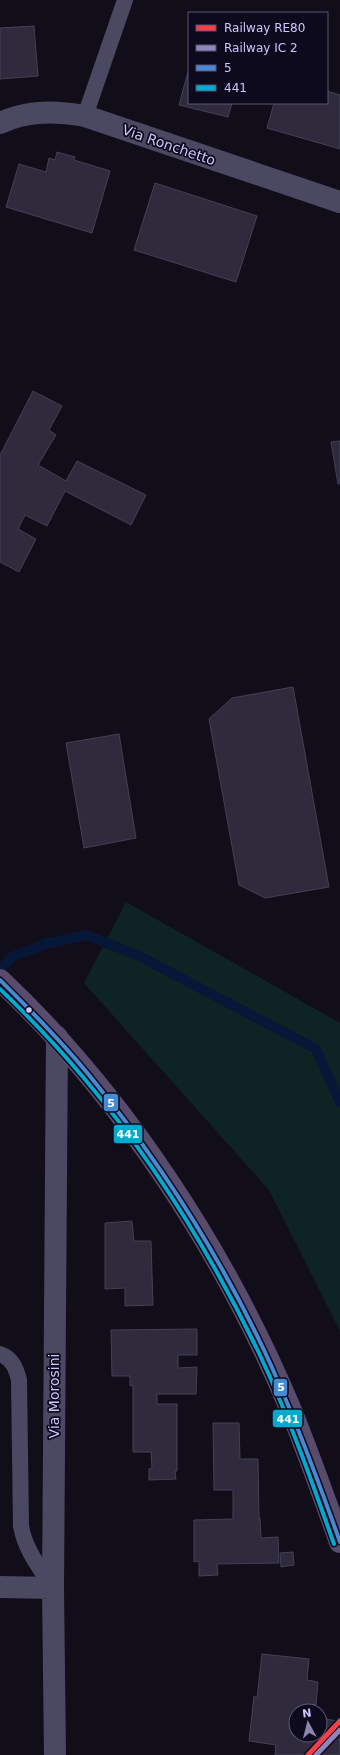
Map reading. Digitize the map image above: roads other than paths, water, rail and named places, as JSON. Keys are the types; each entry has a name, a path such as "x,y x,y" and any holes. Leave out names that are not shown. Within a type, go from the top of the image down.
{"main road":[{"path":"0,980 57,1037 155,1160 226,1276 260,1341 289,1407 340,1542"}],"street":[{"name":"Via Ronchetto","path":"0,123 33,113 58,112 85,116 339,206"},
{"name":"Via Morosini","path":"55,1755 53,1588 57,1037"},
{"path":"0,1588 53,1588"}],"lane":[{"path":"85,116 125,0"},
{"path":"0,1354 12,1362 17,1370 19,1380 21,1526 23,1539 28,1551 53,1588"}],"waterway":[{"path":"0,970 12,957 45,944 86,935 137,955 316,1049 340,1102"}],"rail line":[{"name":"RE80","path":"308,1755 340,1721"}]}
